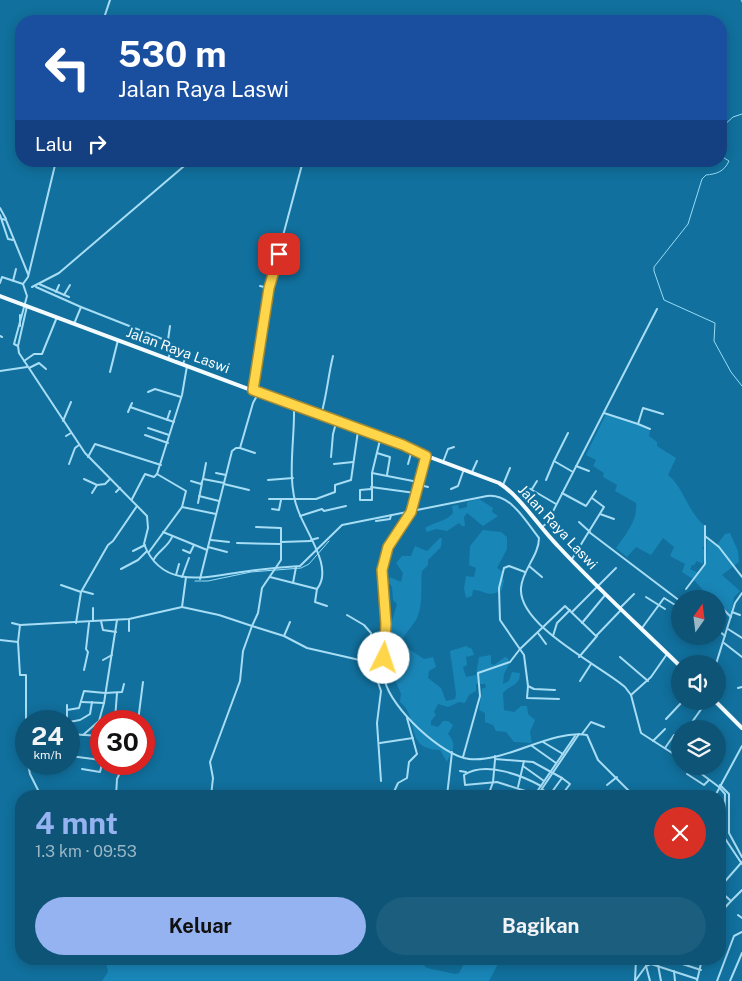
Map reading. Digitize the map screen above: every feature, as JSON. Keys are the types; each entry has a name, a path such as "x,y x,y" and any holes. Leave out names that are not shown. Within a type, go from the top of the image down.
{"main road":[{"name":"Jalan Raya Laswi","path":"0,296 359,429 503,485 572,560 671,658"},
{"path":"725,710 742,728"}],"street":[{"path":"105,15 110,0"},
{"path":"23,284 28,274 55,167"},
{"path":"170,342 33,287 58,273 183,167"},
{"path":"240,448 256,391 269,288 302,167"},
{"path":"0,208 8,234 13,240 28,274"},
{"path":"14,281 16,269"},
{"path":"0,283 1,276 23,284 27,292 26,306 17,346 24,361 78,446 110,478 119,490 132,500 148,519 145,545 147,552 163,568 176,575 200,579 277,567 296,568 303,566 342,525 482,497 497,496 513,506 539,538"},
{"path":"39,284 69,297"},
{"path":"56,292 59,285"},
{"path":"64,295 70,285"},
{"path":"260,286 269,288"},
{"path":"74,324 80,307"},
{"path":"541,528 548,523 657,309"},
{"path":"20,315 21,327"},
{"path":"24,361 34,354 42,354 57,318"},
{"path":"168,359 173,345 168,338 170,326"},
{"path":"110,372 118,340"},
{"path":"132,500 145,474 154,477 161,464 181,396 188,351"},
{"path":"321,415 326,398 329,370 333,356"},
{"path":"0,371 28,367 39,363 46,369"},
{"path":"148,392 155,389 181,396"},
{"path":"63,421 71,402"},
{"path":"128,412 132,403"},
{"path":"638,424 644,404"},
{"path":"294,406 293,478 295,500 316,553 318,556 321,556 324,566 321,583 316,589 315,602 327,606"},
{"path":"130,407 174,422"},
{"path":"643,408 663,414"},
{"path":"167,420 170,411"},
{"path":"604,413 650,430"},
{"path":"331,457 333,434 337,421"},
{"path":"148,428 170,436"},
{"path":"269,500 316,499 336,492 336,485 351,480 359,429"},
{"path":"66,436 71,433"},
{"path":"546,480 568,433"},
{"path":"144,435 168,443"},
{"path":"372,473 417,481 416,492 371,488 360,490 361,501 372,500 371,488 372,473 381,438"},
{"path":"88,457 95,444 161,464"},
{"path":"70,464 78,446"},
{"path":"443,462 448,449 454,447"},
{"path":"200,579 232,451 240,448 256,454"},
{"path":"408,464 412,449"},
{"path":"377,453 390,457 387,475"},
{"path":"426,456 420,485 411,512 388,547 382,570 386,624 384,675 388,689 406,716 425,734 452,752 463,758 495,758 536,763 570,784 566,790"},
{"path":"554,460 573,472"},
{"path":"472,472 477,461"},
{"path":"334,464 353,462"},
{"path":"198,503 206,463"},
{"path":"576,466 589,471"},
{"path":"503,485 510,468"},
{"path":"451,488 457,487 464,469"},
{"path":"216,473 226,475"},
{"path":"121,569 138,560 147,552 182,507 186,491 157,474"},
{"path":"482,483 484,477"},
{"path":"84,478 97,485 104,484 110,478"},
{"path":"203,478 249,490"},
{"path":"268,480 293,478"},
{"path":"191,481 202,484"},
{"path":"532,489 537,481"},
{"path":"92,493 97,485"},
{"path":"420,485 428,486"},
{"path":"527,487 556,504"},
{"path":"562,494 586,506 596,491"},
{"path":"199,496 219,501"},
{"path":"572,560 604,505 592,498"},
{"path":"272,509 280,510 281,500"},
{"path":"300,516 322,509 324,511 346,506"},
{"path":"76,623 81,592 108,545 113,541 137,507"},
{"path":"182,507 216,514"},
{"path":"600,514 614,519"},
{"path":"376,521 390,519 391,515"},
{"path":"385,520 387,516"},
{"path":"578,522 671,594"},
{"path":"686,589 704,565 705,526"},
{"path":"212,790 213,778 210,762 240,681 243,651 258,613 260,592 281,561 281,528 256,527"},
{"path":"163,532 194,546 227,552"},
{"path":"545,532 539,538 538,546 525,572 521,586 521,595 532,615 553,636 579,657 621,683 631,695 639,730 671,752"},
{"path":"154,559 158,552 170,545 172,536"},
{"path":"705,536 719,547 742,577"},
{"path":"236,543 281,543 312,541 318,538"},
{"path":"211,540 230,542"},
{"path":"133,551 145,545"},
{"path":"183,550 190,553 194,546"},
{"path":"182,607 189,558"},
{"path":"176,575 179,564"},
{"path":"525,572 505,566 499,588 500,620 525,658 528,686 526,698 559,699"},
{"path":"528,566 542,577"},
{"path":"293,583 296,568"},
{"path":"553,636 557,623 599,587 616,568"},
{"path":"270,577 316,589"},
{"path":"61,585 94,594"},
{"path":"726,637 732,612 742,592"},
{"path":"582,623 606,594"},
{"path":"579,657 634,594"},
{"path":"646,597 666,609"},
{"path":"641,629 665,598 671,602"},
{"path":"463,758 480,696 478,673 487,668 508,664 520,649 564,606 597,636"},
{"path":"12,623 20,625 129,619 182,607 219,614 284,636 315,650 364,660 370,659 384,650"},
{"path":"92,608 93,622"},
{"path":"726,612 731,617"},
{"path":"732,612 740,615"},
{"path":"347,615 370,631 370,659 381,691 377,724 380,743 378,761 381,767 381,781"},
{"path":"129,619 129,631"},
{"path":"102,710 117,620"},
{"path":"101,621 103,630 116,632"},
{"path":"84,670 88,652 86,649 89,622"},
{"path":"284,636 290,622"},
{"path":"20,625 18,642 20,675 26,675 26,710"},
{"path":"728,629 742,638"},
{"path":"538,632 546,644"},
{"path":"0,640 18,642"},
{"path":"726,644 742,656"},
{"path":"631,695 648,681 667,654"},
{"path":"103,660 112,655"},
{"path":"620,657 648,681"},
{"path":"580,681 592,664"},
{"path":"139,710 143,682"},
{"path":"77,710 82,702 84,691 117,693 124,690 124,684"},
{"path":"528,686 534,689 555,690"},
{"path":"738,688 742,687"},
{"path":"116,710 117,693"},
{"path":"82,702 104,703"},
{"path":"80,720 90,714 92,702"},
{"path":"67,705 67,710"},
{"path":"666,718 674,710"},
{"path":"395,790 398,783 407,778 409,762 417,755 406,716"},
{"path":"541,788 591,722 604,727"},
{"path":"82,735 90,728"},
{"path":"653,741 665,729"},
{"path":"495,758 531,745 581,734 589,736 598,760 629,790"},
{"path":"82,735 90,735"},
{"path":"552,772 575,735"},
{"path":"380,743 413,738"},
{"path":"665,748 671,739"},
{"path":"543,742 562,754"},
{"path":"531,745 556,764"},
{"path":"717,790 742,746"},
{"path":"448,790 452,752"},
{"path":"490,790 495,770 495,758"},
{"path":"518,787 524,761"},
{"path":"523,766 545,782"},
{"path":"82,769 90,770"},
{"path":"460,771 468,773 495,770 521,775 544,790"},
{"path":"468,773 464,776 465,785 493,782 524,790"},
{"path":"31,775 38,790"},
{"path":"116,790 119,775"},
{"path":"688,775 704,786 709,780"},
{"path":"703,775 724,790"},
{"path":"607,784 617,777"},
{"path":"555,790 562,778"},
{"path":"719,786 722,790"},
{"path":"726,792 729,794 730,833 742,857"},
{"path":"726,841 742,862 726,880"},
{"path":"726,906 742,890"},
{"path":"726,896 731,901"},
{"path":"738,915 742,918"},
{"path":"726,958 735,935 742,932"},
{"path":"730,981 742,953"},
{"path":"635,981 636,965"},
{"path":"635,981 646,966 658,965 697,980 701,965"},
{"path":"658,965 661,981"},
{"path":"686,965 701,970"},
{"path":"717,981 723,965"},
{"path":"646,966 650,981"},
{"path":"674,970 675,981"}],"shaded area":[{"path":"606,414 637,424 650,431 649,436 657,442 657,446 676,458 668,475 678,486 694,514 704,525 704,546 702,548 705,550 703,564 697,561 692,565 690,569 699,573 693,579 682,572 685,564 670,556 674,547 663,538 651,555 636,547 627,557 616,548 633,521 636,503 615,491 617,485 603,477 604,473 593,466 596,460 586,455"},
{"path":"479,499 493,508 492,512 498,516 483,526 467,513 464,517 465,526 459,523 447,531 436,529 427,532 425,528 444,520 453,513 452,506 458,505 459,509 467,507 467,502"},
{"path":"483,530 501,532 507,537 507,549 497,568 503,572 502,590 489,594 473,590 472,596 466,598 464,588 466,576 474,577 476,568 469,565 470,546"},
{"path":"730,533 738,551 739,562 722,575 740,591 734,597 730,619 726,615 726,590 703,590 694,580 706,562 707,539 716,546 725,534"},
{"path":"442,538 441,547 428,560 428,565 422,571 421,602 416,620 401,644 424,659 433,657 436,667 429,671 428,678 441,688 446,701 455,699 456,694 450,651 466,646 472,649 474,655 466,657 467,665 463,667 466,677 476,675 479,657 491,655 491,664 494,665 505,657 508,658 509,664 504,674 503,684 509,681 512,672 520,673 520,677 517,683 503,693 504,710 514,712 521,706 527,706 528,714 535,720 530,732 532,743 514,742 506,732 496,731 493,725 485,722 485,713 479,710 482,689 486,687 485,684 476,684 476,691 469,695 465,703 459,702 448,707 438,704 434,712 436,715 431,721 431,725 438,727 443,721 448,721 453,725 448,734 453,742 453,748 447,762 440,750 429,748 421,744 417,739 410,717 400,702 401,694 395,680 393,660 388,653 395,645 395,638 391,634 392,621 397,604 393,600 392,587 388,582 390,577 401,582 403,573 396,563 402,556 411,556 415,546 427,551"},
{"path":"106,965 423,965 427,968 455,974 459,973 464,965 497,965 489,981 102,981 108,972"}],"waterway":[{"path":"727,122 733,117 742,114"},
{"path":"727,160 729,161 727,165"},
{"path":"726,167 719,172 706,175 702,179 688,224 654,267 654,271 664,300 715,323 714,341 731,372 742,386"},
{"path":"195,581 208,581 251,572 301,568 309,564 329,541"}],"route":[{"path":"279,254 272,272 253,390 403,445 426,456 418,494 409,517 388,547 382,570 381,580 386,624 384,658"}]}
